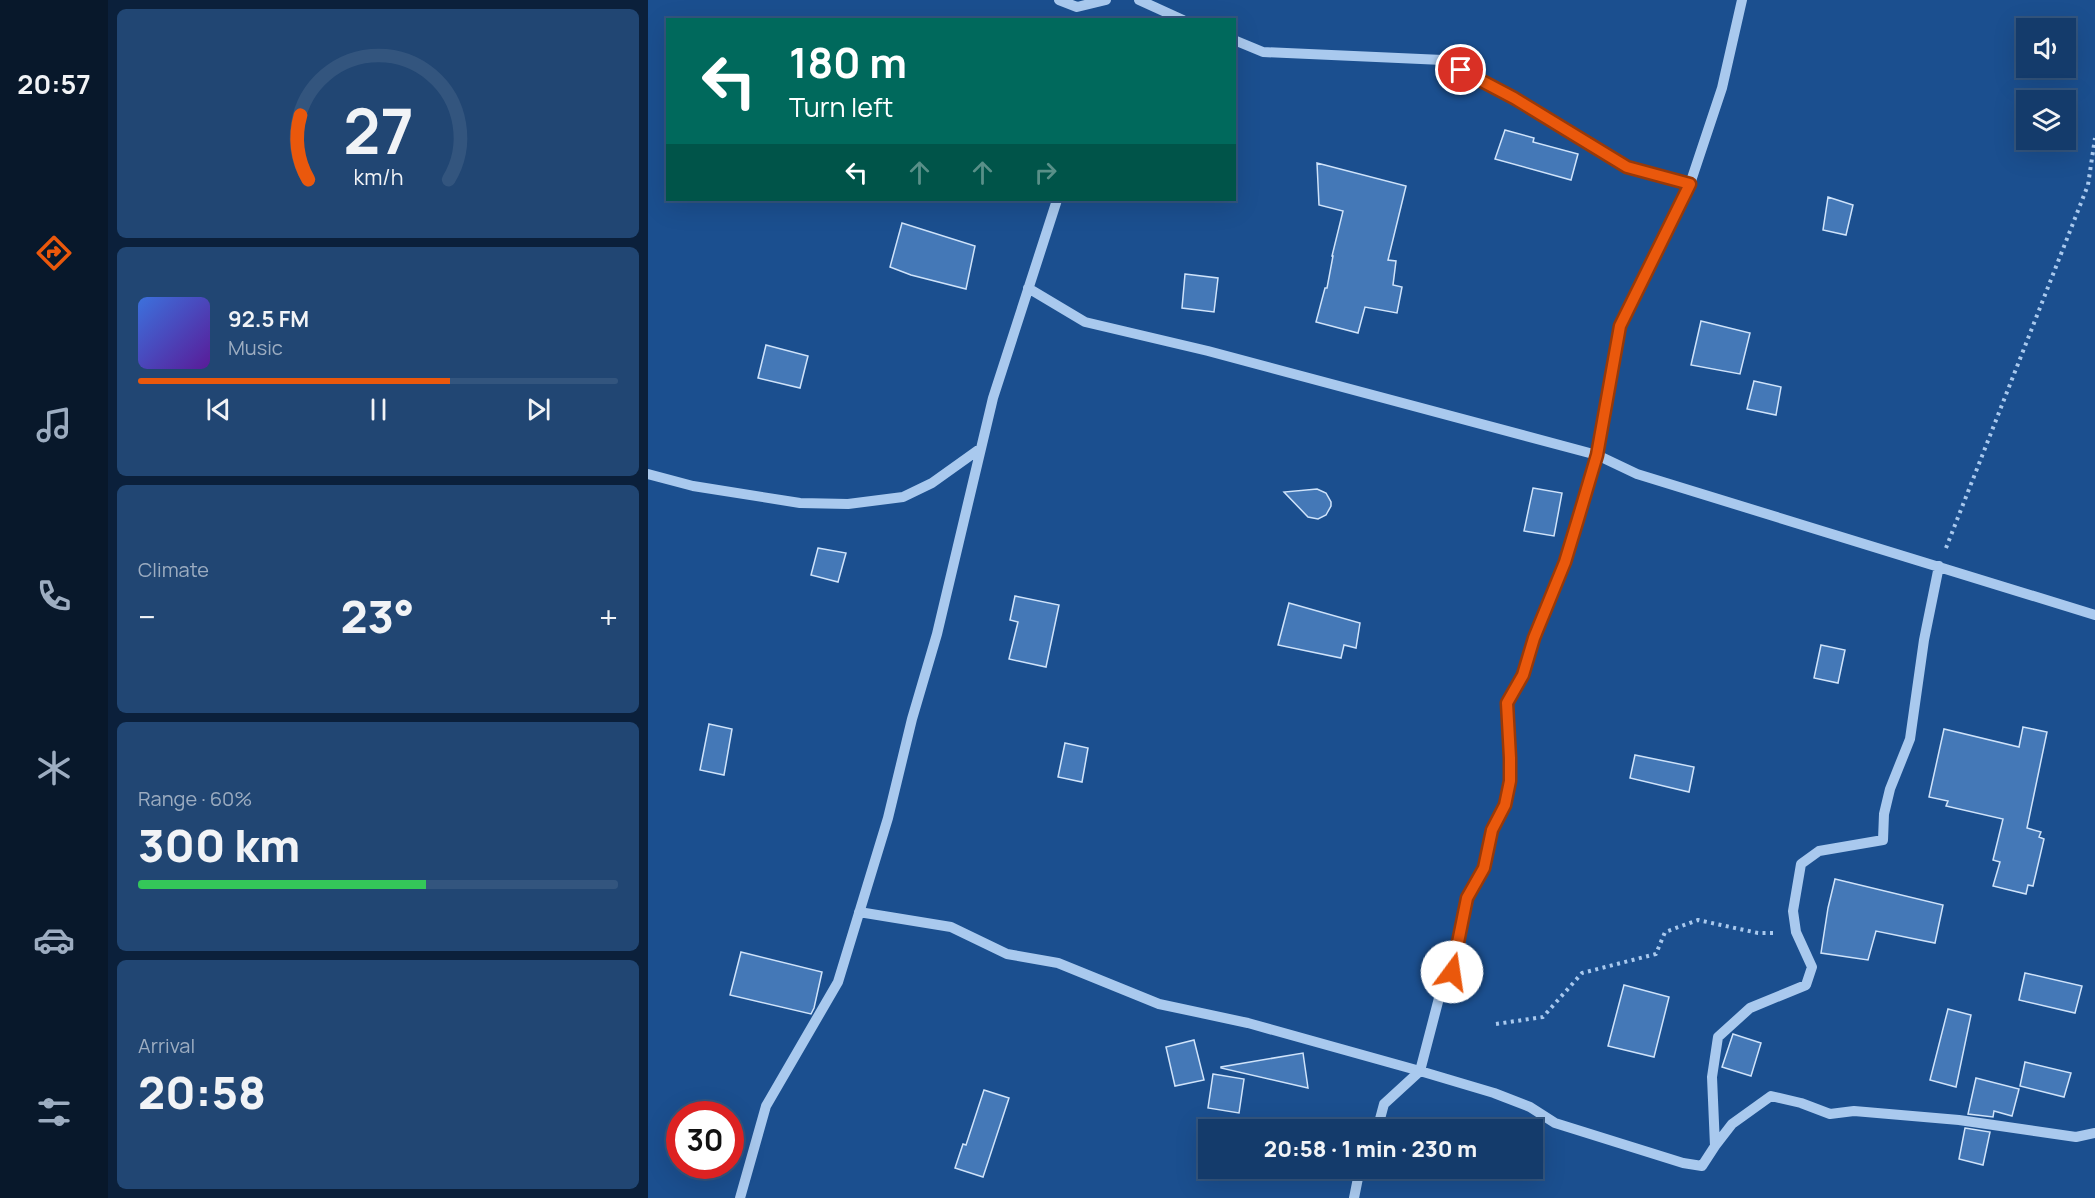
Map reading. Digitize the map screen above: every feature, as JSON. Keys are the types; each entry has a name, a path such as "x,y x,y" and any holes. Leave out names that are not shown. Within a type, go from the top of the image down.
{"street":[{"path":"1059,0 1078,3 1106,0"},
{"path":"1139,0 1179,18"},
{"path":"1380,1119 1384,1104 1420,1071 1439,998 1452,972 1467,898 1484,868 1492,830 1505,805 1510,781 1507,703 1523,675 1534,638 1565,562 1597,455 1620,326 1690,184 1722,88 1742,0"},
{"path":"1078,3 1079,18"},
{"path":"1236,41 1263,52 1443,60 1514,98 1627,167 1690,184"},
{"path":"740,1198 766,1106 838,982 888,818 936,634 993,398 1057,201"},
{"path":"1028,288 1085,322 1208,351 1597,455 1637,474 2095,615"},
{"path":"648,474 693,486 800,503 848,504 903,497 932,483 981,448"},
{"path":"1714,1146 1712,1077 1718,1037 1750,1008 1806,985 1812,967 1796,932 1793,911 1801,864 1819,851 1883,840 1884,814 1890,789 1910,739 1924,640 1939,566"},
{"path":"859,912 951,927 1007,954 1058,963 1159,1004 1248,1023 1494,1093 1530,1107 1555,1123 1683,1164 1702,1166 1714,1146 1732,1124 1771,1096 1801,1103 1830,1114 1854,1111 1959,1120 2076,1137 2095,1132"},
{"path":"1354,1198 1358,1179"}],"path":[{"path":"1939,566 2088,185 2095,138"},
{"path":"1496,1024 1543,1017 1582,973 1656,954 1665,932 1698,920 1758,933 1796,932"}],"building":[{"path":"1505,130 1534,138 1533,142 1578,154 1571,180 1495,159"},
{"path":"1317,163 1406,186 1388,260 1396,261 1393,285 1402,287 1397,313 1365,307 1358,333 1316,322 1325,288 1327,288 1343,211 1319,205"},
{"path":"1828,197 1853,205 1846,235 1823,230"},
{"path":"902,223 975,246 966,289 911,275 890,267"},
{"path":"1185,274 1218,278 1214,312 1182,308"},
{"path":"1701,321 1750,333 1740,374 1691,365"},
{"path":"766,345 808,356 800,388 758,378"},
{"path":"1754,381 1781,387 1776,415 1747,409"},
{"path":"1533,488 1562,493 1554,536 1524,531"},
{"path":"1317,489 1326,493 1331,502 1326,515 1318,519 1308,517 1284,492"},
{"path":"818,548 846,553 838,582 811,575"},
{"path":"1015,596 1059,605 1046,667 1009,659 1018,622 1010,620"},
{"path":"1289,603 1360,623 1356,648 1344,645 1341,658 1278,645"},
{"path":"1821,645 1845,650 1838,683 1814,678"},
{"path":"709,724 732,729 724,775 700,770"},
{"path":"2023,727 2047,732 2027,828 2041,832 2039,837 2044,839 2033,886 2028,885 2026,894 1993,886 2000,862 1993,860 2003,819 1946,806 1948,801 1929,797 1944,729 2019,747"},
{"path":"1065,743 1088,748 1082,782 1058,777"},
{"path":"1635,755 1694,767 1689,792 1630,778"},
{"path":"1835,879 1943,905 1935,943 1876,931 1868,960 1821,953"},
{"path":"741,952 822,972 811,1014 730,995"},
{"path":"2025,973 2082,986 2075,1013 2019,1000"},
{"path":"1624,985 1669,997 1654,1057 1608,1046"},
{"path":"1948,1009 1971,1015 1956,1087 1930,1080"},
{"path":"1733,1034 1761,1043 1751,1076 1722,1067"},
{"path":"1194,1040 1204,1080 1175,1086 1166,1047"},
{"path":"1303,1053 1308,1088 1221,1068 1221,1067"},
{"path":"2025,1062 2071,1073 2064,1097 2020,1086"},
{"path":"1213,1074 1244,1079 1239,1113 1208,1108"},
{"path":"1976,1078 2019,1089 2012,1116 1994,1111 1993,1117 1968,1114"},
{"path":"984,1090 1009,1098 983,1177 955,1168 963,1144 966,1145"},
{"path":"1965,1128 1990,1132 1983,1165 1959,1159"}],"route":[{"path":"1452,972 1467,898 1484,868 1492,830 1505,805 1510,781 1507,703 1523,675 1534,638 1565,562 1578,519 1597,455 1620,326 1690,184 1627,167 1514,98 1461,70"}]}
